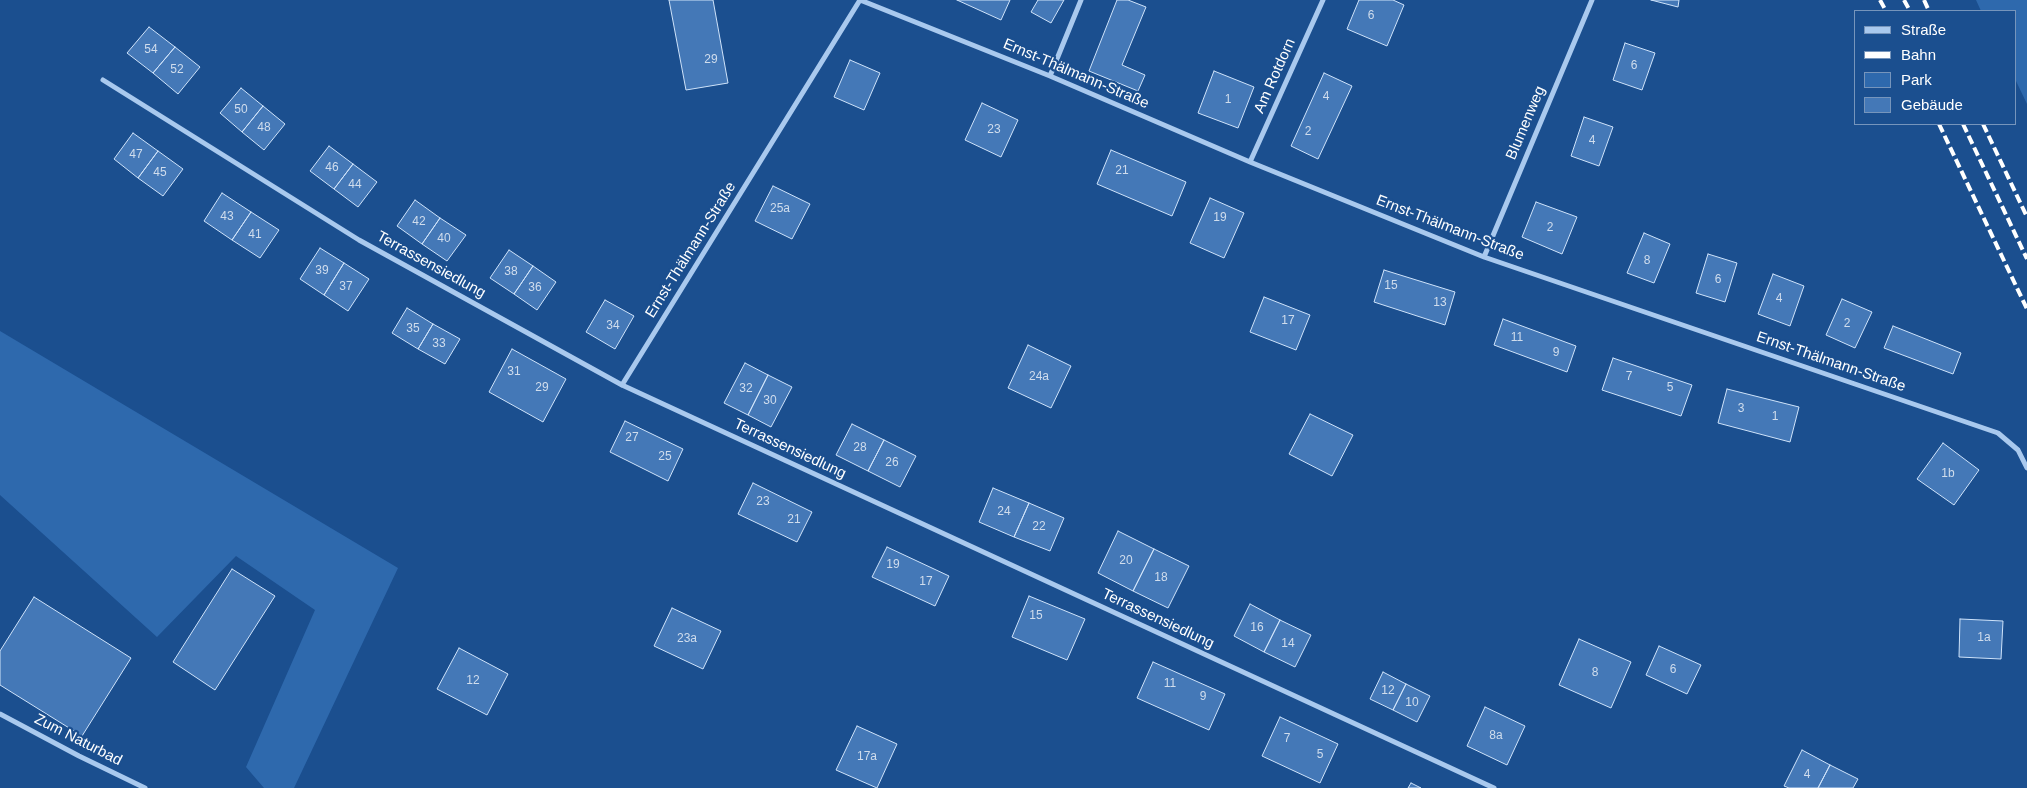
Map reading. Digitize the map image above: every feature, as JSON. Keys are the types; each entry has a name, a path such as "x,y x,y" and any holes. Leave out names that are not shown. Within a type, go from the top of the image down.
{"street":[{"name":"Ernst-Thälmann-Straße","path":"622,385 860,0 1050,76 1250,162 1484,257 1998,433 2018,450 2027,468"},
{"path":"1050,76 1081,0"},
{"name":"Am Rotdorn","path":"1250,162 1323,0"},
{"name":"Blumenweg","path":"1484,257 1592,0"},
{"name":"Terrassensiedlung","path":"103,80 359,240 622,385 1494,788"},
{"name":"Zum Naturbad","path":"0,714 145,788"}],"green space":[{"path":"1976,0 2027,0 2027,104 2017,83 2017,10 1981,10"},
{"path":"0,331 398,568 294,788 264,788 246,767 315,610 236,556 157,637 0,495"}],"building":[{"path":"669,0 713,0 728,83 686,90"},
{"path":"957,0 1010,0 1001,20"},
{"path":"1038,0 1064,0 1051,23 1031,12"},
{"path":"1117,0 1128,0 1146,7 1122,65 1145,75 1138,91 1089,71"},
{"path":"1359,0 1393,0 1404,5 1387,46 1347,29"},
{"path":"1651,0 1679,0 1678,7"},
{"path":"149,27 175,47 153,73 127,53"},
{"path":"1625,43 1655,53 1642,90 1613,80"},
{"path":"175,47 200,67 178,94 153,73"},
{"path":"850,60 880,73 864,110 834,97"},
{"path":"1214,71 1254,87 1238,128 1198,113"},
{"path":"1324,73 1352,86 1318,159 1291,146"},
{"path":"241,88 263,106 242,132 220,113"},
{"path":"982,103 1018,120 1001,157 965,140"},
{"path":"263,106 285,124 264,150 242,132"},
{"path":"1584,117 1613,127 1599,166 1571,156"},
{"path":"133,133 158,151 138,178 114,159"},
{"path":"329,146 353,164 334,189 310,171"},
{"path":"1111,150 1186,182 1172,216 1097,184"},
{"path":"158,151 183,169 163,196 138,178"},
{"path":"353,164 377,182 358,207 334,189"},
{"path":"773,186 810,204 792,239 755,221"},
{"path":"222,193 251,212 232,240 204,221"},
{"path":"1210,198 1244,213 1224,258 1190,243"},
{"path":"415,200 440,218 422,244 397,226"},
{"path":"1536,202 1577,217 1562,254 1522,237"},
{"path":"251,212 279,230 260,258 232,240"},
{"path":"440,218 466,235 447,261 422,244"},
{"path":"1644,233 1670,244 1654,283 1627,273"},
{"path":"320,248 344,263 324,295 300,279"},
{"path":"509,250 533,266 514,294 490,278"},
{"path":"1708,254 1737,263 1725,302 1696,293"},
{"path":"344,263 369,279 348,311 324,295"},
{"path":"533,266 556,282 537,310 514,294"},
{"path":"1384,270 1455,292 1445,325 1374,302"},
{"path":"1773,274 1804,286 1790,326 1758,314"},
{"path":"1264,297 1310,315 1296,350 1250,332"},
{"path":"1842,299 1872,312 1855,348 1826,335"},
{"path":"605,300 634,316 615,349 586,332"},
{"path":"407,308 433,324 418,349 392,333"},
{"path":"1503,319 1576,346 1567,372 1494,345"},
{"path":"433,324 460,339 445,364 418,349"},
{"path":"1893,326 1961,353 1953,374 1884,348"},
{"path":"1028,345 1071,366 1051,408 1008,388"},
{"path":"512,349 566,379 543,422 489,392"},
{"path":"1613,358 1692,385 1681,416 1602,390"},
{"path":"745,363 768,375 748,415 724,403"},
{"path":"768,375 792,387 771,427 748,415"},
{"path":"1727,389 1799,407 1790,442 1718,423"},
{"path":"1310,414 1353,435 1332,476 1289,454"},
{"path":"625,421 683,449 668,481 610,452"},
{"path":"852,424 884,440 868,471 836,455"},
{"path":"884,440 916,456 900,487 868,471"},
{"path":"1943,443 1979,470 1954,505 1917,479"},
{"path":"753,483 812,512 797,542 738,514"},
{"path":"993,488 1029,503 1014,537 979,522"},
{"path":"1029,503 1064,518 1050,551 1014,537"},
{"path":"1118,531 1154,549 1133,591 1098,573"},
{"path":"887,547 949,576 935,606 872,577"},
{"path":"1154,549 1189,566 1168,608 1133,591"},
{"path":"232,569 275,596 215,690 173,662"},
{"path":"1029,596 1085,619 1067,660 1012,637"},
{"path":"34,597 131,658 82,736 0,685 0,651"},
{"path":"1250,604 1280,620 1264,652 1234,636"},
{"path":"672,608 721,631 703,669 654,646"},
{"path":"1960,619 2003,621 2001,659 1959,657"},
{"path":"1280,620 1311,635 1295,667 1264,652"},
{"path":"1579,639 1631,662 1611,708 1559,685"},
{"path":"1659,646 1701,665 1687,694 1646,675"},
{"path":"459,648 508,674 487,715 437,689"},
{"path":"1153,662 1225,694 1209,730 1137,698"},
{"path":"1383,672 1406,684 1393,710 1370,699"},
{"path":"1406,684 1430,696 1417,722 1393,710"},
{"path":"1485,707 1525,726 1507,765 1467,746"},
{"path":"1280,717 1338,744 1320,783 1262,756"},
{"path":"857,726 897,744 877,788 836,770"},
{"path":"1802,750 1830,765 1818,788 1789,788 1784,786"},
{"path":"1830,765 1858,779 1853,788 1818,788"},
{"path":"1411,783 1421,788 1408,788"}],"railway":[{"path":"1880,0 1885,10"},
{"path":"1904,0 1909,10"},
{"path":"1924,0 1929,10"},
{"path":"1939,125 2027,309"},
{"path":"1963,125 2027,259"},
{"path":"1983,125 2027,217"}]}
